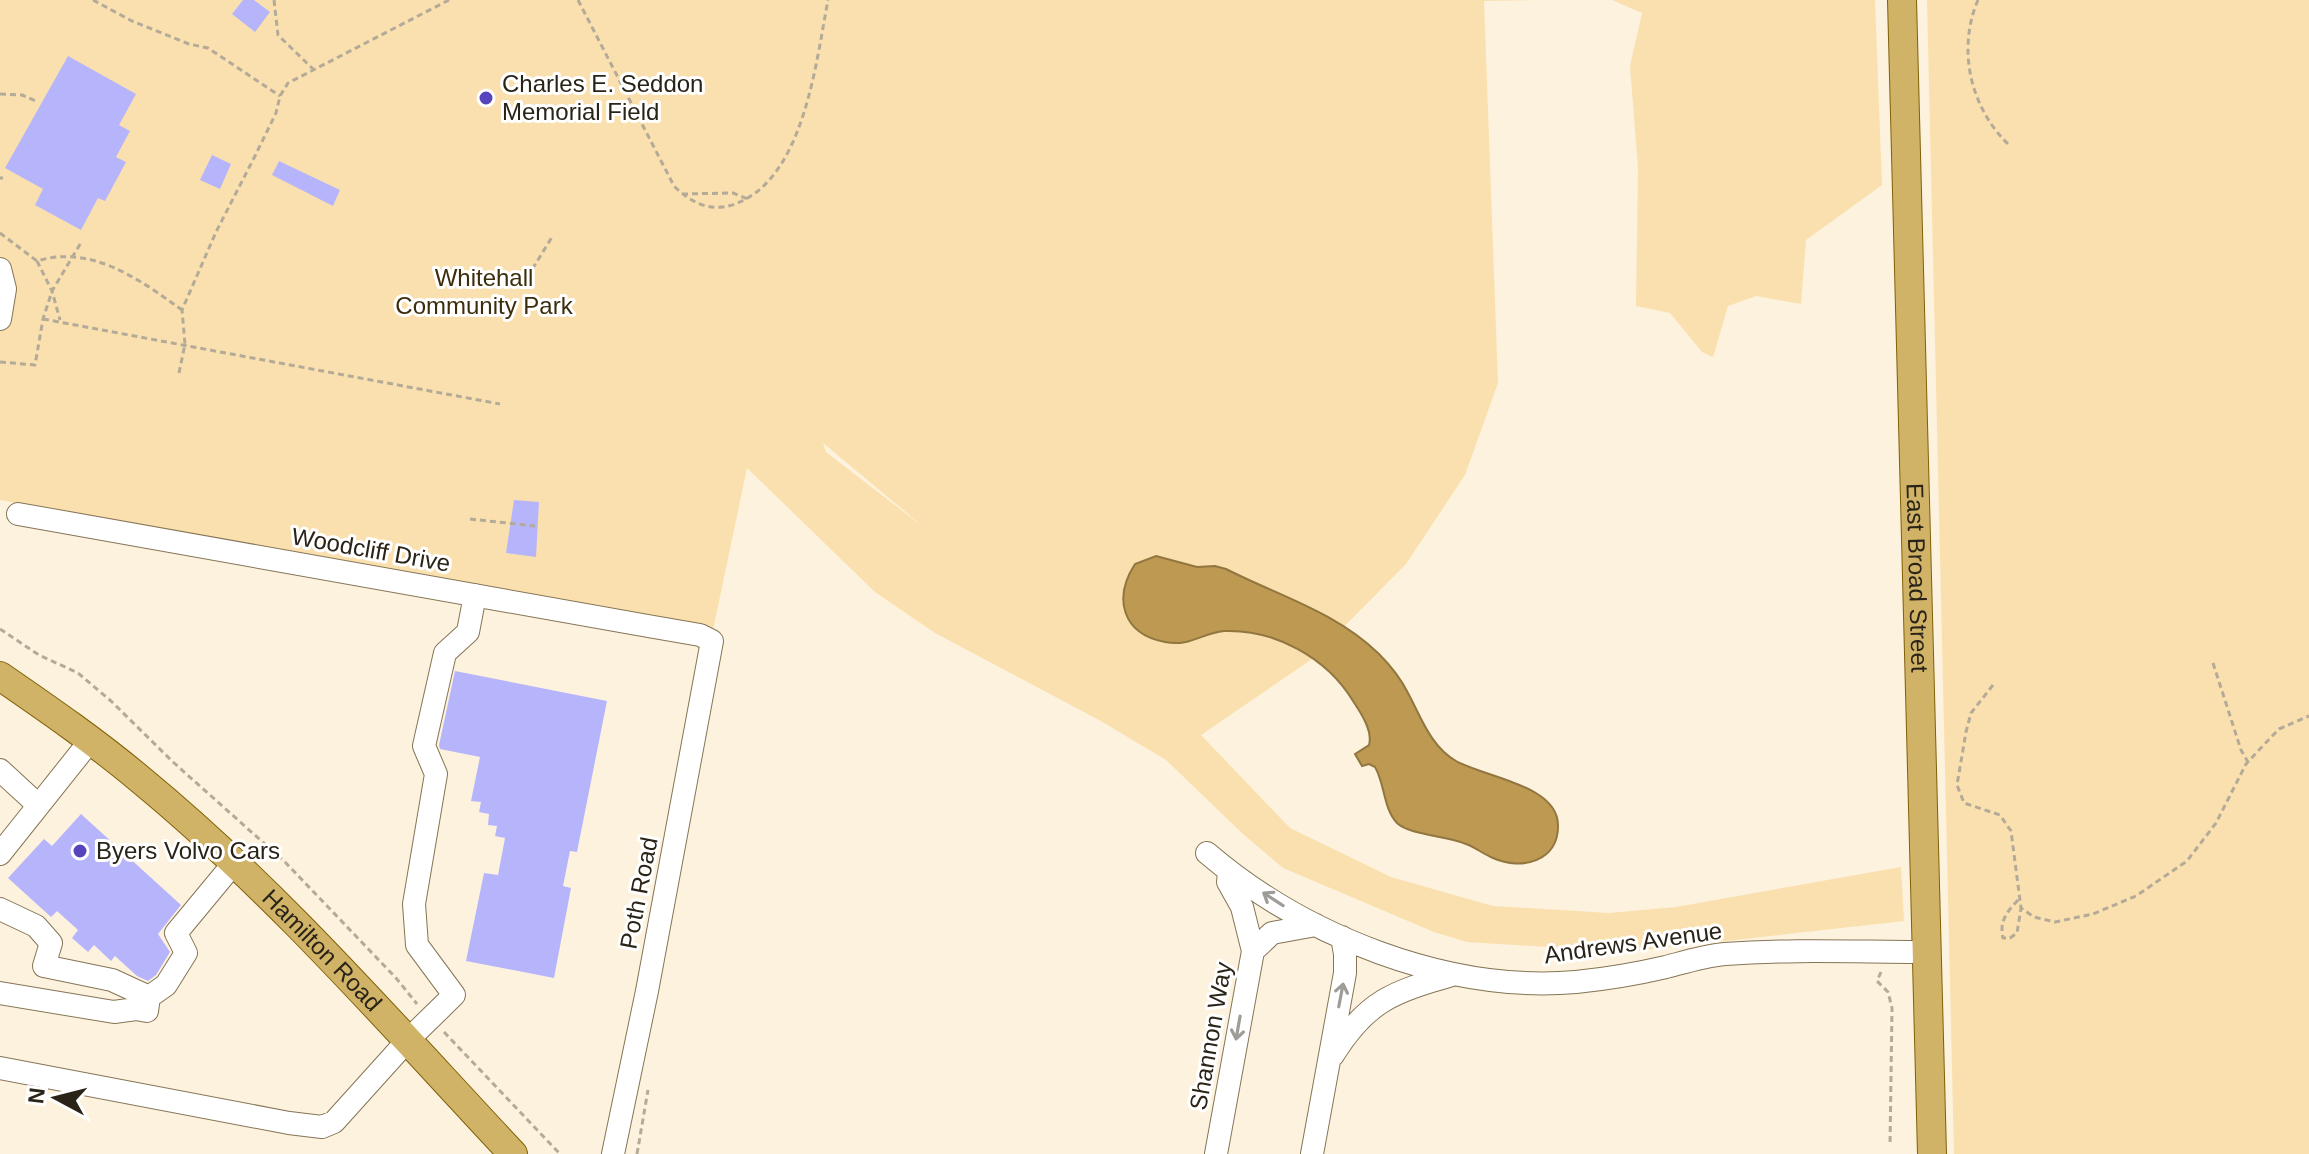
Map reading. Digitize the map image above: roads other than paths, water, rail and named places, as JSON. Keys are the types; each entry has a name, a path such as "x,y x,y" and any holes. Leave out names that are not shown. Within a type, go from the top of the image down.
{"main road":[{"name":"East Broad Street","path":"1902,0 1932,1154"},
{"name":"Hamilton Road","path":"0,676 141,779 234,863 318,947 513,1154"}],"street":[{"path":"0,269 5,289 0,319"},
{"name":"Woodcliff Drive","path":"18,514 700,635 712,641"},
{"path":"0,1068 322,1127 334,1122 407,1041 454,995 417,945 414,904 436,774 424,746 445,653 468,632 475,595"},
{"name":"Poth Road","path":"613,1154 647,991 712,641"},
{"path":"0,854 90,741"},
{"path":"0,770 38,805"},
{"name":"Andrews Avenue","path":"1207,853 1229,873 1342,937 1454,974 1511,982 1554,983 1630,975 1721,954 1925,952"},
{"path":"0,993 114,1012 147,1011 149,997 166,985 186,953 176,933 234,863"},
{"name":"Andrews Avenue","path":"1229,873 1228,882 1242,907 1253,951"},
{"path":"0,909 36,926 51,943 44,966 112,980 149,997"},
{"name":"Shannon Way","path":"1216,1154 1253,951 1272,933 1316,925"},
{"path":"1312,1154 1345,973 1342,937"},
{"path":"1329,1060 1348,1032 1382,1000 1407,988 1454,974"}],"place":[{"name":"Charles E. Seddon Memorial Field","path":"486,98"},
{"name":"Byers Volvo Cars","path":"80,851"}],"park label":[{"name":"Whitehall Community Park","path":"484,292"}]}
